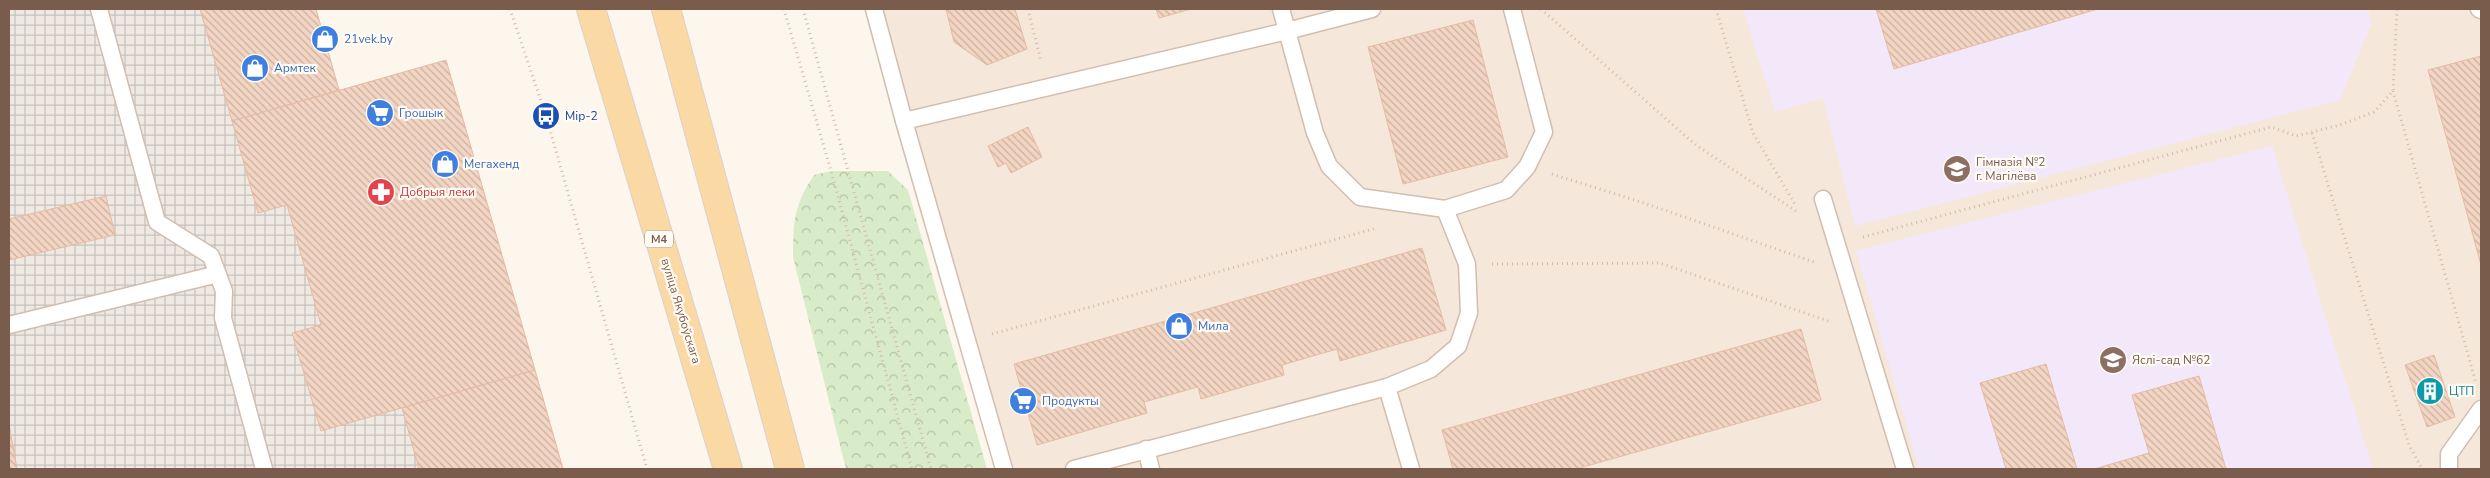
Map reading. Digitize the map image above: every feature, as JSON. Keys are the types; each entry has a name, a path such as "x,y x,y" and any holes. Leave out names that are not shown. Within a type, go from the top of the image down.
{"main road":[{"name":"вуліца Якубоўскага","path":"591,9 728,469"},
{"path":"666,9 790,469"}],"lane":[{"path":"99,9 157,222 211,256 218,274 224,291 223,318 264,469"},
{"path":"874,9 904,121 1004,469"},
{"path":"1281,9 1315,133 1333,171 1360,197 1445,209 1506,190 1527,167 1544,132 1512,9"},
{"path":"904,121 1288,31 1372,9"},
{"path":"1823,199 1904,469"},
{"path":"1074,469 1387,388 1431,369 1458,346 1468,313 1467,264 1445,209"},
{"path":"9,325 218,274"},
{"path":"1387,388 1411,469"},
{"path":"2449,469 2449,454 2481,409"},
{"path":"1146,449 1151,469"}],"path":[{"path":"510,9 546,116 647,469"},
{"path":"784,9 832,171 912,469"},
{"path":"803,9 931,469"},
{"path":"1028,9 1048,87"},
{"path":"1541,9 1697,146 1800,214 1752,133 1716,9"},
{"path":"2397,9 2393,90 2476,384"},
{"path":"1837,244 2271,127 2296,136 2312,133 2374,112 2393,90"},
{"path":"2312,133 2408,445 2423,469"},
{"path":"1527,167 1644,203 1817,263 1814,254"},
{"path":"967,341 1378,228"},
{"path":"1467,264 1660,263 1834,323 1832,314"}],"shaded area":[{"path":"9,9 316,9 339,90 446,60 563,469 9,469"},
{"path":"879,9 2481,9 2481,469 1011,469"},
{"name":"Гімназія №2 г. Магілёва","path":"1743,9 2368,9 2371,24 2340,100 1855,226 1823,98 1775,112"},
{"name":"Яслі-сад №62","path":"2272,146 2373,469 1919,469 1856,251"}],"green space":[{"path":"831,171 888,171 908,190 987,469 846,469 793,257 794,224 802,196 814,175"}],"building":[{"path":"200,9 316,9 339,90 232,121"},
{"path":"946,9 1015,9 1027,49 987,65 954,42"},
{"path":"1156,9 1191,9 1159,18"},
{"path":"1876,9 2098,9 1894,69"},
{"path":"1473,20 1508,157 1403,184 1368,47"},
{"path":"2481,56 2481,265 2428,70"},
{"path":"446,60 535,370 321,431 292,333 321,325 287,205 258,213 232,121"},
{"path":"1028,127 1042,157 1011,173 1006,163 998,167 988,146"},
{"path":"106,196 115,235 9,260 9,219"},
{"path":"1422,248 1446,330 1340,361 1337,349 1282,365 1284,375 1201,399 1198,387 1144,402 1147,413 1037,445 1014,364"},
{"path":"1801,329 1821,400 1576,469 1453,469 1442,430"},
{"name":"ЦТП","path":"2434,355 2455,417 2427,427 2405,365"},
{"path":"2046,364 2077,469 2006,469 1980,383"},
{"path":"535,370 563,469 419,469 402,408"},
{"path":"2199,376 2226,469 2094,469 2149,453 2132,395"},
{"path":"9,424 17,469 9,469"}],"place":[{"name":"21vek.by","path":"325,39"},
{"name":"Армтек","path":"255,68"},
{"name":"Грошык","path":"380,113"},
{"name":"Мір-2","path":"546,116"},
{"name":"Мегахенд","path":"445,164"},
{"name":"Гімназія №2 г. Магілёва","path":"1957,169"},
{"name":"Добрыя леки","path":"381,192"},
{"name":"Мила","path":"1179,326"},
{"name":"Яслі-сад №62","path":"2113,360"},
{"name":"ЦТП","path":"2430,391"},
{"name":"Продукты","path":"1023,401"}]}
